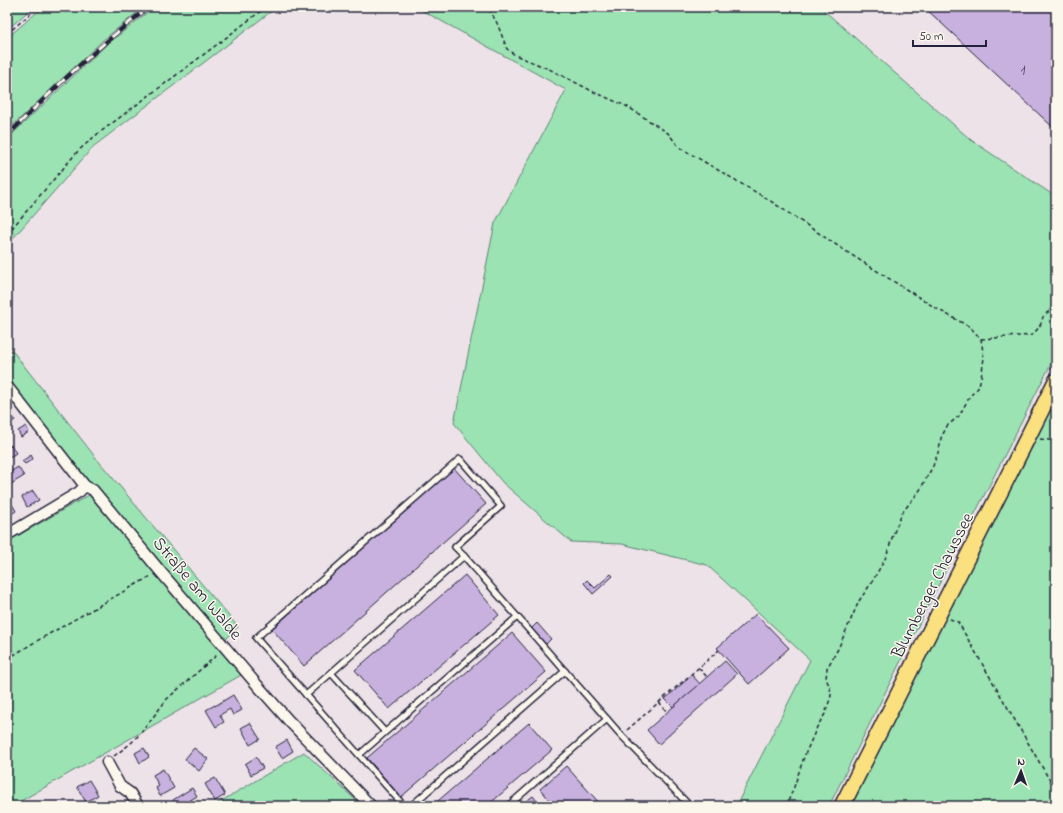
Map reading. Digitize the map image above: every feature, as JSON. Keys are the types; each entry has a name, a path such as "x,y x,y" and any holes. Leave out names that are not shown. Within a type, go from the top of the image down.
{"main road":[{"name":"Blumberger Chaussee","path":"842,806 1056,381"}],"street":[{"name":"Straße am Walde","path":"7,386 86,486 93,490 160,571 289,721 371,806"},
{"path":"7,535 79,492 86,486"},
{"path":"107,762 120,786 130,793 138,806"}],"lane":[{"path":"404,806 256,638 460,459 501,506 455,546 621,735 690,806"},
{"path":"306,695 464,556"},
{"path":"359,755 517,617"},
{"path":"411,806 565,671"},
{"path":"331,673 385,732"},
{"path":"508,806 607,719"}],"path":[{"path":"7,34 38,7"},
{"path":"7,234 78,151 95,136 266,7"},
{"path":"489,9 497,23 507,49 515,55 549,69 594,92 628,107 668,133 679,147 769,200 850,254 970,328 981,339 984,358 978,388 970,396 959,416 947,426 941,438 939,450 933,466 920,490 902,513 886,557 860,601 838,649 827,668 826,679 830,687 831,696 825,714 817,727 804,756 786,806"},
{"path":"981,339 1032,335 1036,331 1043,316 1056,307"},
{"path":"1027,437 1056,442"},
{"path":"7,659 160,571"},
{"path":"939,614 958,622 1056,791"},
{"path":"107,762 140,734 167,699 226,648"},
{"path":"621,735 719,650"},
{"path":"699,668 707,677"},
{"path":"659,702 667,712"}],"green space":[{"path":"7,7 33,7 7,30"},
{"path":"43,7 144,7 102,41 7,131 7,38"},
{"path":"154,7 277,7 94,146 7,245 7,139 105,46"},
{"path":"416,7 820,7 971,140 1056,197 1056,354 930,602 829,806 736,806 810,660 707,565 622,544 571,542 503,483 454,423 495,223 566,90"},
{"path":"7,344 96,458 238,627 224,641 94,488 7,379"},
{"path":"1056,394 1056,806 849,806"},
{"path":"89,495 243,674 12,806 7,806 7,542"},
{"path":"304,752 362,806 213,806"}],"building":[{"path":"924,7 1056,7 1056,130"},
{"path":"8,409 15,420 7,425 7,410"},
{"path":"26,426 29,432 21,437 18,431"},
{"path":"11,445 16,453 7,459 7,448"},
{"path":"31,455 33,459 25,464 22,461"},
{"path":"18,467 24,476 11,484 7,474"},
{"path":"454,468 486,504 304,666 272,629"},
{"path":"33,491 39,500 27,507 22,497"},
{"path":"10,501 16,511 7,517 7,503"},
{"path":"611,574 613,576 593,594 584,583 587,580 595,588"},
{"path":"465,575 499,615 389,709 355,670"},
{"path":"756,614 789,648 749,684 717,648"},
{"path":"537,623 551,639 545,645 531,629"},
{"path":"512,633 546,672 401,797 367,758"},
{"path":"725,661 737,674 659,744 647,730"},
{"path":"692,675 700,684 673,707 665,699"},
{"path":"233,695 242,710 233,715 230,709 220,715 224,722 216,727 206,710"},
{"path":"250,723 260,739 250,745 241,728"},
{"path":"529,723 552,750 487,806 432,806"},
{"path":"287,740 293,751 282,758 275,747"},
{"path":"144,748 149,757 140,763 135,753"},
{"path":"194,748 208,759 199,771 185,759"},
{"path":"256,757 263,768 251,775 245,764"},
{"path":"566,766 602,806 555,806 540,789"},
{"path":"163,769 174,788 160,796 156,788 159,786 153,775"},
{"path":"215,778 225,795 215,801 205,784"},
{"path":"89,780 98,795 86,802 77,787"},
{"path":"192,788 197,796 181,806 176,806 173,800"},
{"path":"533,796 541,806 521,805"}],"railway":[{"path":"7,136 76,69 149,7"}]}
